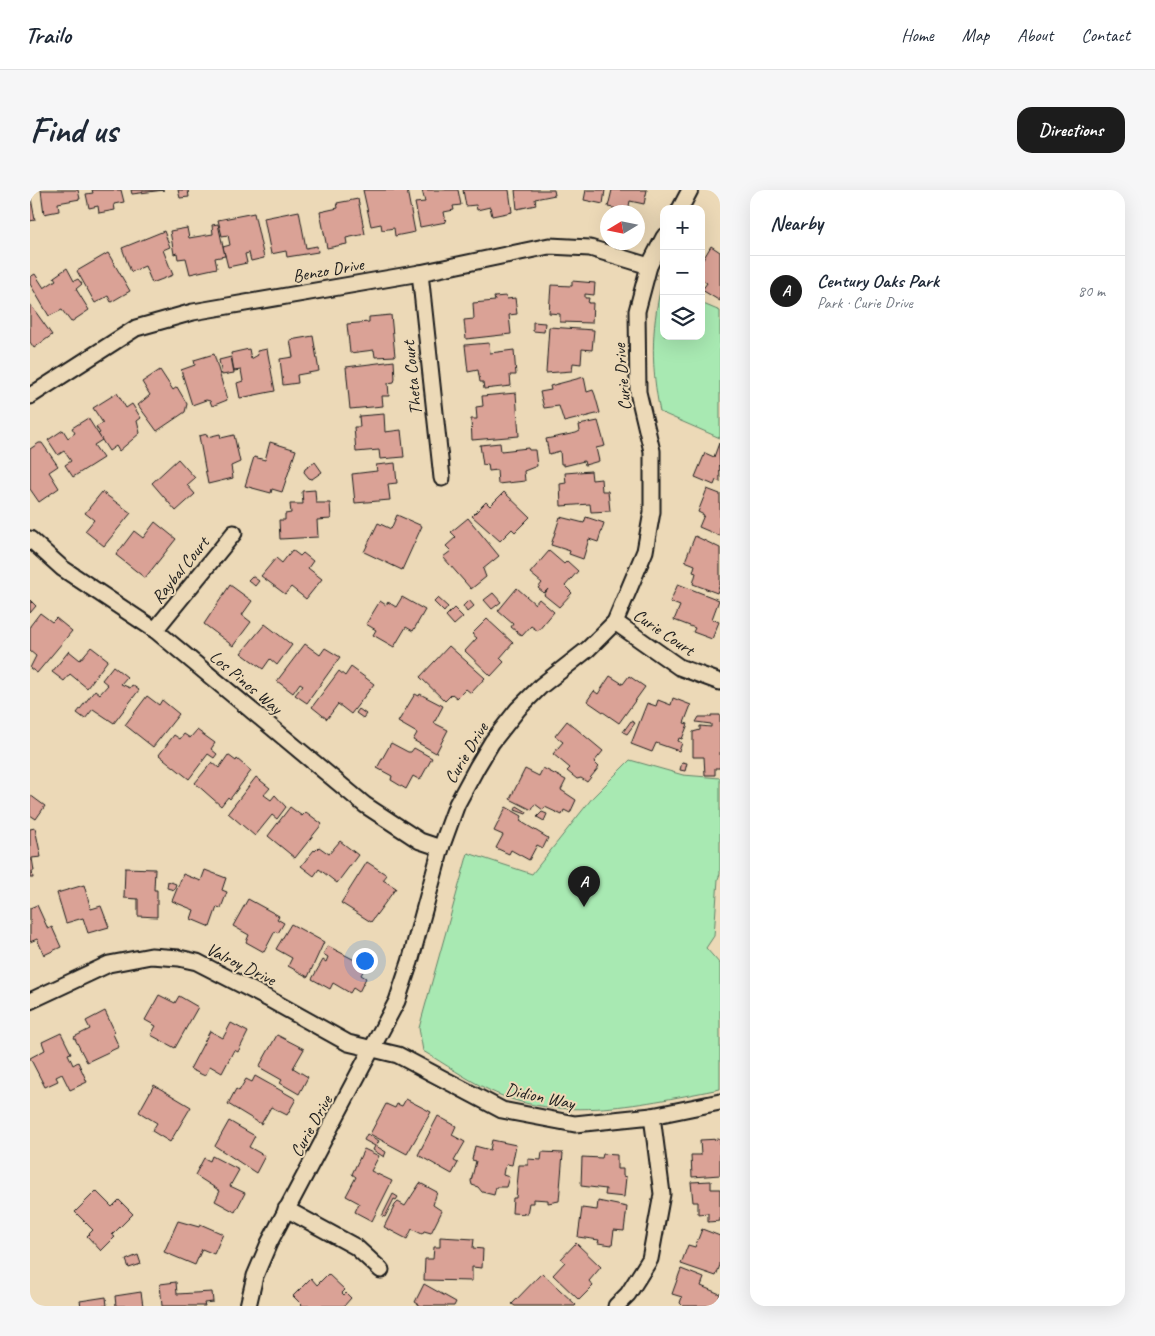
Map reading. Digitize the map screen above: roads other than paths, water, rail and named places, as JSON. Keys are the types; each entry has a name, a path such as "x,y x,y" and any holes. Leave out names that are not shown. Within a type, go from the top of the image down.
{"street":[{"path":"682,205 690,190"},
{"name":"Curie Drive","path":"248,1306 255,1276 286,1210 397,1001 442,848 457,804 492,742 518,709 535,692 588,649 615,622 645,551 652,512 652,451 638,392 636,360 637,311 649,266 660,244"},
{"name":"Benzo Drive","path":"30,396 136,328 193,312 420,273 549,246 590,248 649,266"},
{"name":"Theta Court","path":"420,273 442,478"},
{"name":"Raybal Court","path":"155,630 234,533"},
{"name":"Los Pinos Way","path":"30,539 62,568 155,630 366,805 420,840 442,848"},
{"name":"Curie Court","path":"615,622 679,667 720,682"},
{"name":"Valroy Drive","path":"30,1001 108,964 151,956 179,958 198,962 267,998 348,1044 373,1049"},
{"name":"Didion Way","path":"373,1049 398,1055 502,1110 575,1124 652,1116 720,1102"},
{"path":"616,1306 628,1294 650,1259 652,1249 662,1194 652,1116"},
{"path":"286,1210 356,1247 381,1270"}],"place":[{"name":"Century Oaks Park","path":"584,907"}]}
